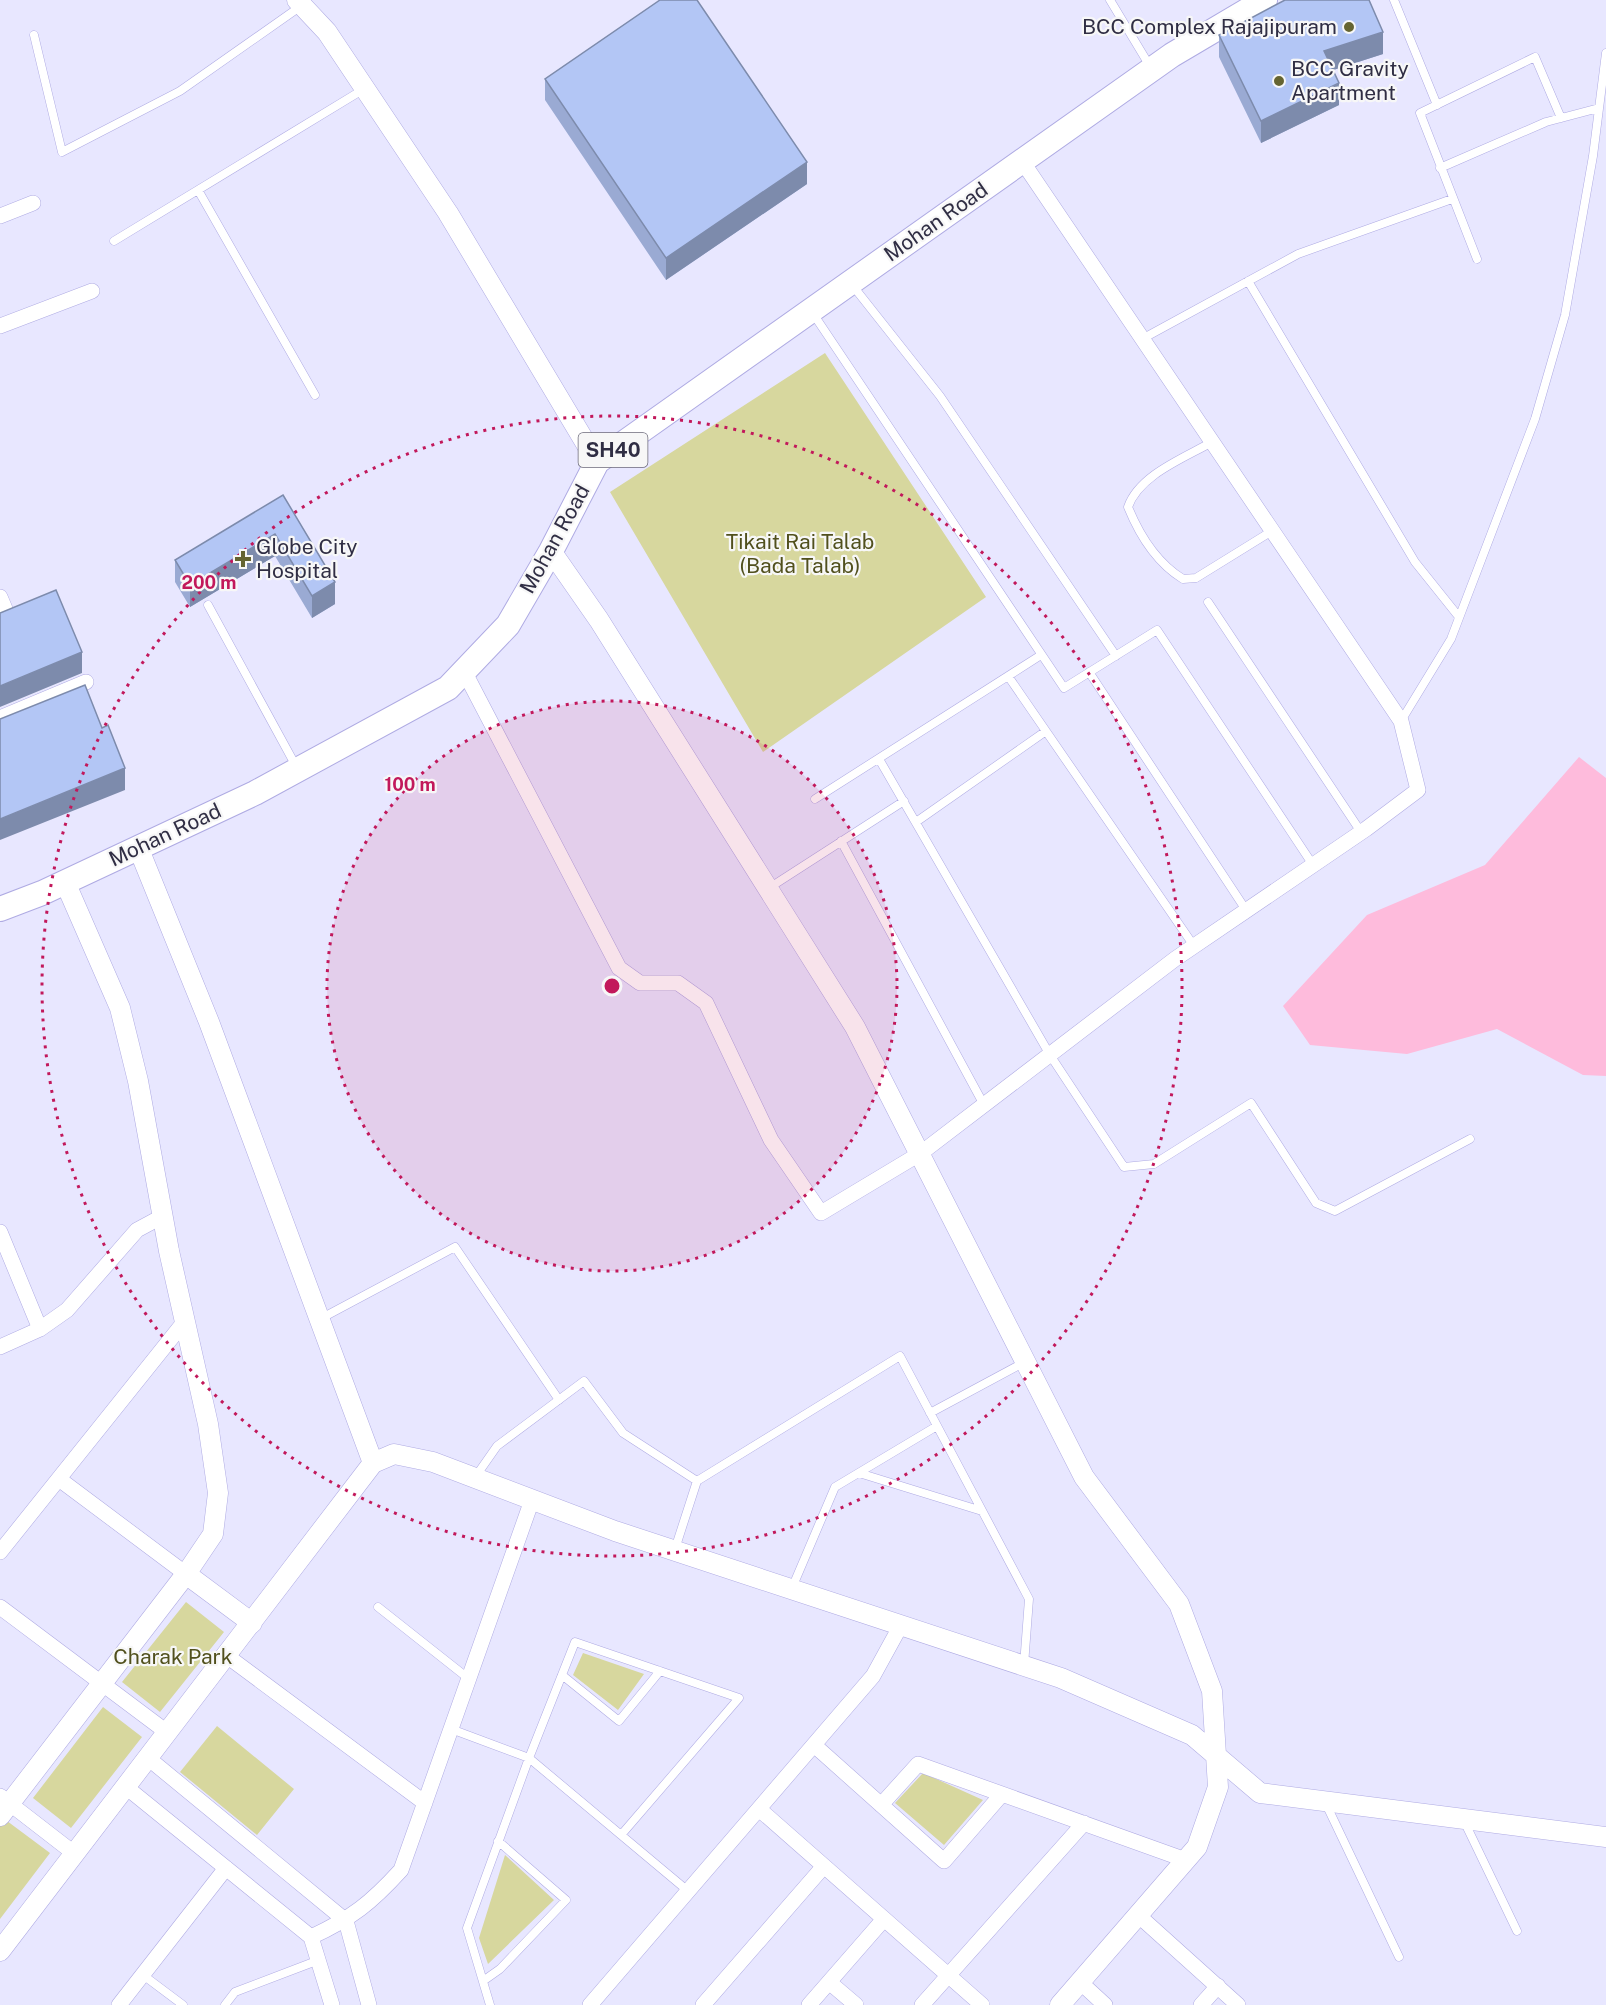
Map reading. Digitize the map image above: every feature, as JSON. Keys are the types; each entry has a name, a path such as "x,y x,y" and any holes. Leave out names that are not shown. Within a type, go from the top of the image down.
{"main road":[{"name":"Mohan Road","path":"0,909 65,882 255,793 448,688 508,625 551,551 597,462 1152,69 1265,0"}],"street":[{"path":"300,3 327,32 448,213 597,462"},
{"path":"464,671 619,968 640,983 678,983 706,1003 771,1140 821,1213 921,1154 1194,946 1361,832 1418,790 1401,721 1022,161"},
{"path":"0,216 33,203"},
{"path":"0,326 93,291"},
{"path":"551,551 599,620 855,1027 1084,1477 1179,1604 1212,1691 1214,1754 1218,1787 1197,1847 1060,2005"},
{"path":"0,597 9,615"},
{"path":"0,718 86,682"},
{"path":"138,848 209,1022 373,1463"},
{"path":"65,882 120,1008 138,1081 163,1216 208,1424 218,1493 213,1534 186,1574 102,1683 3,1805 75,1854"},
{"path":"0,1347 39,1329 67,1310 137,1230 163,1216"},
{"path":"0,1232 39,1329"},
{"path":"0,1552 185,1321"},
{"path":"0,1951 373,1463 394,1454 433,1462 532,1500 675,1550 1024,1666 1153,1716 1192,1735 1260,1793 1606,1837"},
{"path":"59,1479 252,1623"},
{"path":"311,1937 346,1921 374,1899 401,1870 532,1500"},
{"path":"0,1607 168,1732"},
{"path":"590,2005 873,1676 901,1625"},
{"path":"226,1656 425,1803"},
{"path":"814,1745 944,1861 1002,1794"},
{"path":"148,1758 346,1921 369,2005"},
{"path":"881,1805 918,1764 1186,1860"},
{"path":"126,1787 311,1937 332,2005"},
{"path":"759,1809 982,2005"},
{"path":"922,2005 1084,1823"},
{"path":"709,2003 824,1866"},
{"path":"119,2005 226,1868"},
{"path":"1138,1915 1239,2005"},
{"path":"809,2005 884,1919"},
{"path":"829,1982 856,2005"},
{"path":"1080,1982 1105,2005"},
{"path":"1201,2005 1218,1986"}],"lane":[{"path":"1110,0 1152,69"},
{"path":"1394,0 1437,105"},
{"path":"34,35 62,152 180,91 300,3"},
{"path":"1401,721 1451,639 1535,419 1565,315 1606,54"},
{"path":"1477,259 1420,113 1535,57 1561,117"},
{"path":"114,241 365,89"},
{"path":"1440,168 1561,117 1599,108"},
{"path":"198,190 315,395"},
{"path":"1142,339 1298,254 1452,199"},
{"path":"1248,281 1415,562 1459,617"},
{"path":"850,283 940,396 1116,656"},
{"path":"811,311 1064,688 1157,630 1313,865"},
{"path":"1212,442 1143,483 1132,495 1128,507 1134,522 1150,546 1172,572 1183,579 1196,578 1272,531"},
{"path":"1208,602 1361,832"},
{"path":"208,605 298,769"},
{"path":"815,799 1041,655"},
{"path":"1089,672 1246,910"},
{"path":"1008,676 1194,946"},
{"path":"916,822 1047,731"},
{"path":"879,759 1050,1055 1124,1167 1154,1164 1251,1103 1316,1203 1335,1211 1470,1139"},
{"path":"768,888 904,801"},
{"path":"841,841 984,1105"},
{"path":"319,1319 455,1247 559,1400"},
{"path":"675,1550 697,1481 900,1356 1029,1599 1024,1666"},
{"path":"930,1413 1026,1361"},
{"path":"476,1478 497,1446 584,1381 623,1433 697,1481"},
{"path":"792,1588 835,1487 937,1426"},
{"path":"859,1473 981,1511"},
{"path":"378,1607 469,1679"},
{"path":"490,2005 467,1928 529,1758 575,1642 739,1698 621,1835"},
{"path":"562,1675 619,1721 660,1671"},
{"path":"451,1729 529,1758 688,1891"},
{"path":"1326,1803 1399,1957"},
{"path":"1463,1820 1517,1931"},
{"path":"483,1981 500,1969 566,1900 498,1841"},
{"path":"225,2005 235,1992 319,1960"},
{"path":"142,1975 183,2005"}],"green space":[{"name":"Tikait Rai Talab (Bada Talab)","path":"825,353 986,597 763,752 610,492"},
{"name":"Charak Park","path":"186,1602 224,1632 160,1712 122,1682"},
{"path":"583,1653 644,1674 618,1710 573,1675"},
{"path":"103,1707 142,1737 71,1828 33,1798"},
{"path":"217,1726 294,1789 257,1835 180,1772"},
{"path":"923,1773 983,1800 944,1845 895,1803"},
{"path":"3,1818 50,1853 0,1919 0,1823"},
{"path":"505,1855 554,1900 488,1964 479,1938"}],"shaded area":[{"path":"1579,757 1606,778 1606,1076 1583,1075 1497,1029 1407,1054 1310,1045 1283,1006 1367,915 1485,865"}],"building":[{"path":"660,0 697,0 807,162 666,258 545,79"},
{"path":"1285,0 1369,0 1383,32 1324,51 1339,83 1261,121 1219,35"},
{"path":"283,495 335,582 312,596 275,534 190,585 175,560"},
{"path":"56,590 82,652 0,686 0,613"},
{"path":"85,685 102,728 108,725 125,768 0,819 0,719"}],"place":[{"name":"BCC Complex Rajajipuram","path":"1349,27"},
{"name":"BCC Gravity Apartment","path":"1279,81"},
{"name":"Globe City Hospital","path":"243,559"}]}
